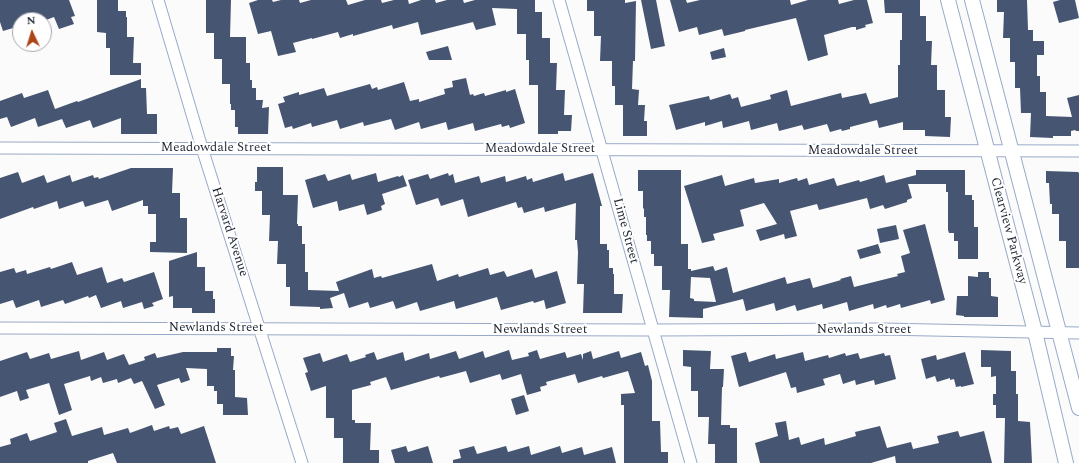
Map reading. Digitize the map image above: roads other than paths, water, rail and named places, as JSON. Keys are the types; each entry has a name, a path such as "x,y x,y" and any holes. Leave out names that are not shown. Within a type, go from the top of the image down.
{"main road":[{"name":"Clearview Parkway","path":"948,0 1035,332 1066,462"},
{"name":"Clearview Parkway","path":"972,0 1079,408"}],"street":[{"name":"Harvard Avenue","path":"158,0 202,148 302,463"},
{"name":"Lime Street","path":"559,0 691,463"},
{"name":"Meadowdale Street","path":"0,148 602,149 1079,152"},
{"name":"Newlands Street","path":"0,328 652,330 882,329 1079,333"}]}
